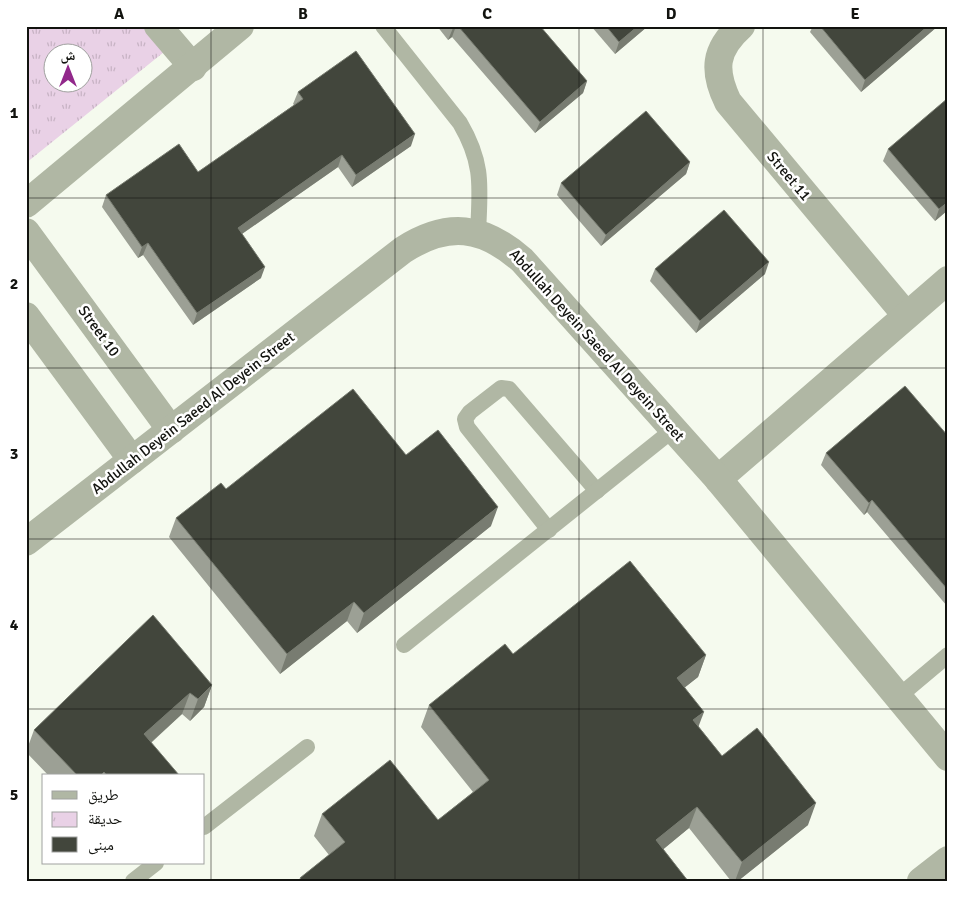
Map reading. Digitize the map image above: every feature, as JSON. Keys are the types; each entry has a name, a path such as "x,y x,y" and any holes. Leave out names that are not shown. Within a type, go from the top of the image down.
{"street":[{"path":"158,26 193,67"},
{"path":"26,204 240,26"},
{"name":"Street 11","path":"741,26 728,40 718,61 717,73 728,102 906,314"},
{"name":"Street 10","path":"26,232 171,430"},
{"name":"Abdullah Deyein Saeed Al Deyein Street","path":"26,542 416,242 446,232 478,233 504,245 522,260 718,479 948,757"},
{"path":"718,479 906,314 948,280"},
{"path":"26,316 132,460"},
{"path":"921,881 948,860"}],"lane":[{"path":"383,26 460,123 470,140 480,172 478,233"},
{"path":"549,530 465,424 466,416 477,406 501,388 509,389 597,491"},
{"path":"404,645 674,430"},
{"path":"898,697 948,655"},
{"path":"205,826 308,747"},
{"path":"134,881 155,864"}],"green space":[{"path":"26,26 143,26 164,52 26,163"}],"building":[{"path":"458,26 540,26 587,81 540,122"},
{"path":"606,26 638,26 619,42"},
{"path":"820,26 928,26 865,80"},
{"path":"356,51 415,134 356,175 342,155 238,228 265,267 197,313 148,243 142,247 106,195 179,144 198,172 303,99 298,92"},
{"path":"948,98 948,202 939,209 888,149"},
{"path":"646,111 690,162 606,235 561,183"},
{"path":"724,210 769,262 700,321 655,269"},
{"path":"905,386 948,436 948,590 872,500 869,503 826,453"},
{"path":"353,389 406,455 438,430 498,507 364,613 354,602 287,654 176,518 221,483 226,489"},
{"path":"630,561 706,655 677,678 704,712 693,720 722,756 757,728 816,803 742,862 697,807 656,840 688,881 302,881 300,878 345,842 322,814 390,760 438,820 489,780 429,705 505,644 513,654"},
{"path":"153,615 212,685 198,699 190,693 144,734 178,774 106,774 104,772 102,774 76,774 34,730"}]}
